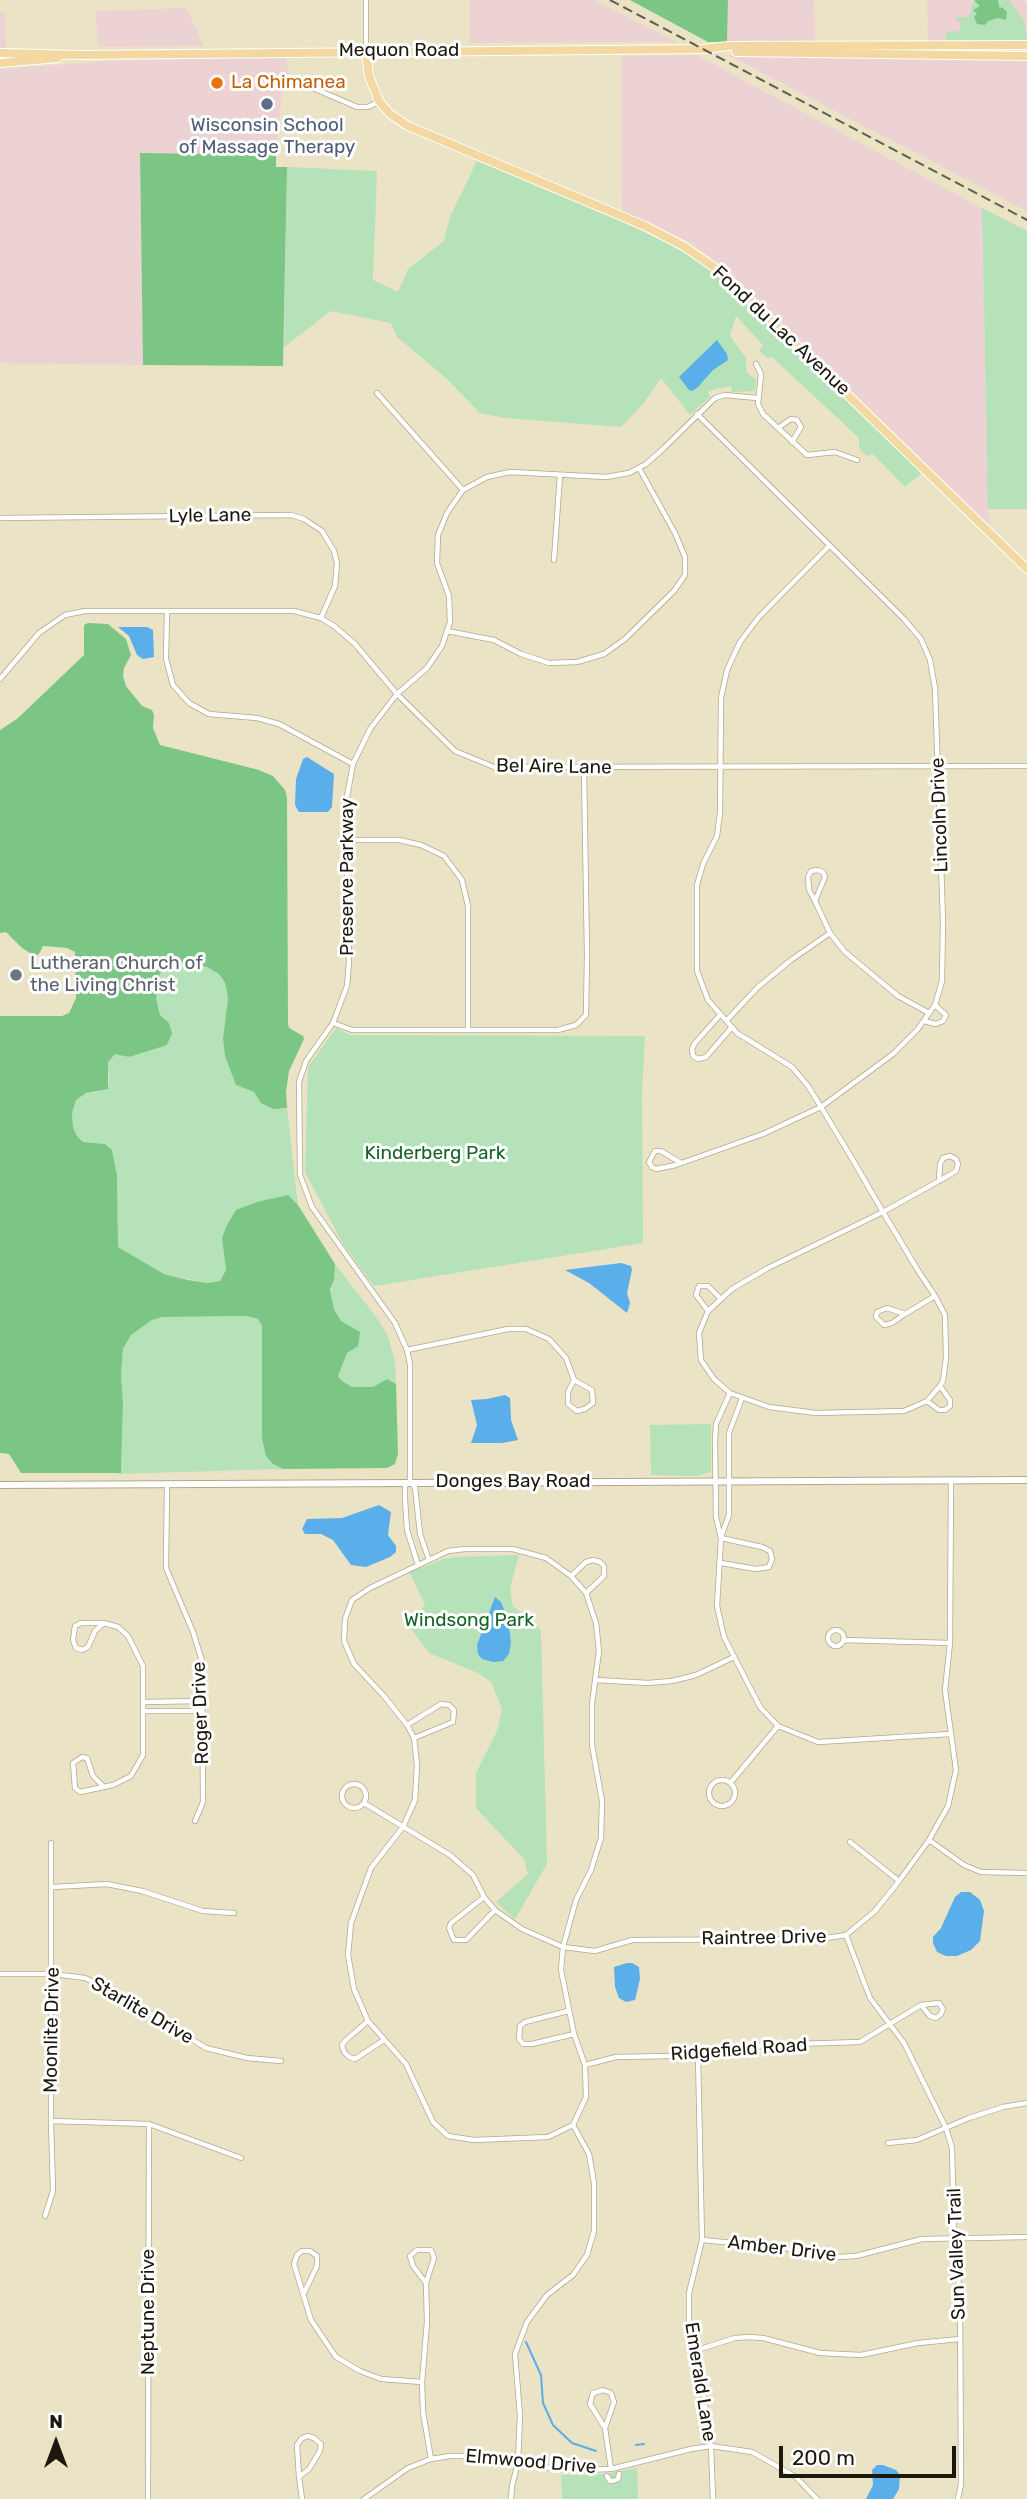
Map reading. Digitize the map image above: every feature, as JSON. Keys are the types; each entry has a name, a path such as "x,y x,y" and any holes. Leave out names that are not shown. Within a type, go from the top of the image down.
{"main road":[{"name":"Mequon Road","path":"0,53 82,55 1027,45"},
{"name":"Mequon Road","path":"716,49 781,53 1027,56"},
{"path":"366,51 369,76 379,101"},
{"name":"Mequon Road","path":"0,64 82,55"},
{"name":"Fond du Lac Avenue","path":"379,101 390,114 408,126 645,226 685,247 722,273 1027,569"}],"street":[{"path":"366,0 366,51"},
{"path":"299,82 357,107 368,107 379,101"},
{"path":"756,364 761,374 757,398 760,409 792,442 807,454 839,452 857,460"},
{"path":"377,393 463,490 487,477 510,472 607,477 629,473 664,448 710,401 720,396 757,398"},
{"name":"Lincoln Drive","path":"681,1163 661,1152 655,1152 649,1162 656,1169 681,1163 763,1134 821,1107 893,1054 929,1013 935,1004 942,981 943,921 935,688 930,660 921,639 904,619 696,414"},
{"path":"778,428 791,419 797,420 801,427 792,442"},
{"path":"447,631 494,640 521,654 549,663 576,662 604,654 625,639 674,591 685,575 685,557 675,533 639,468"},
{"path":"554,560 560,475"},
{"name":"Preserve Parkway","path":"410,1482 410,1364 407,1350 395,1323 312,1207 300,1175 299,1082 306,1061 333,1023 347,986 346,802 353,764 363,740 397,694 427,668 442,646 450,622 449,596 437,563 438,535 447,513 463,490"},
{"name":"Lyle Lane","path":"0,518 291,515 304,519 322,531 334,551 337,563 335,586 321,618"},
{"path":"829,546 759,617 740,642 727,670 721,698 720,813 717,836 703,864 697,885 697,971 708,1000 737,1033 792,1067 808,1086 883,1212 935,1296 945,1315 946,1357 943,1381 927,1401 904,1411 816,1413 769,1406 742,1398 730,1393 714,1379 701,1360 699,1333 708,1311 732,1289 768,1268 883,1212 939,1181 956,1171 956,1159 950,1156 943,1158 939,1181"},
{"name":"Bel Aire Lane","path":"0,679 39,633 65,615 85,611 294,611 321,618 355,644 397,694 455,751 475,761 509,769 1027,766"},
{"path":"167,611 166,659 173,685 189,704 209,714 257,718 279,724 353,764"},
{"path":"333,1023 352,1030 558,1030 576,1025 586,1015 584,769"},
{"path":"348,840 399,840 421,845 444,856 461,880 468,906 468,1030"},
{"path":"815,901 825,877 823,872 817,870 811,871 808,877 809,890 830,933 845,952 874,978 898,996 929,1013"},
{"path":"727,1020 758,987 830,933"},
{"path":"923,1021 936,1024 943,1021 946,1015 935,1004"},
{"path":"720,1015 695,1043 693,1056 698,1059 706,1057 732,1027"},
{"path":"708,1311 696,1294 699,1286 708,1286 722,1299"},
{"path":"905,1314 887,1308 877,1312 876,1317 884,1325 905,1314 935,1296"},
{"path":"407,1350 508,1329 526,1329 539,1333 559,1347 575,1380 592,1390 593,1403 577,1411 568,1404 568,1392 575,1380"},
{"path":"927,1401 939,1410 950,1406 950,1400 940,1386"},
{"path":"730,1393 716,1424 714,1482 716,1517 721,1538 717,1606 719,1622 760,1707 778,1726 818,1742 950,1734"},
{"path":"721,1538 729,1515 729,1433 742,1398"},
{"name":"Donges Bay Road","path":"0,1485 1027,1480"},
{"name":"Raintree Drive","path":"364,1803 450,1855 473,1875 484,1897 495,1910 522,1929 563,1947 595,1951 632,1940 820,1939 846,1935 875,1911 899,1881 929,1840 948,1806 956,1770 945,1690 950,1643 951,1481"},
{"path":"418,1565 407,1530 405,1486 410,1482 415,1487 420,1534 429,1560"},
{"name":"Roger Drive","path":"167,1484 166,1568 202,1661 203,1802 195,1821"},
{"path":"721,1538 762,1546 770,1551 772,1559 769,1567 756,1569 721,1563"},
{"path":"465,1549 513,1549 546,1558 571,1576 586,1593 596,1623 599,1651 592,1704 592,1745 602,1801 601,1838 591,1870 576,1900 563,1947 561,1970 568,2011 585,2065 586,2096 573,2125 548,2137 474,2140 448,2136 433,2122 406,2064 368,2021 354,1989 348,1955 351,1923 371,1868 403,1827 415,1800 417,1765 414,1738 407,1725 354,1664 344,1641 345,1619 352,1600 370,1588 418,1565 448,1551 465,1549"},
{"path":"571,1576 586,1562 593,1560 604,1566 604,1576 586,1593"},
{"path":"104,1623 94,1631 88,1647 82,1650 76,1648 73,1640 75,1626 81,1623 104,1623 118,1627 128,1636 143,1666 143,1755 131,1776 104,1787 80,1792 75,1788 73,1763 77,1759 87,1758 93,1776 104,1787"},
{"path":"844,1640 950,1643"},
{"path":"596,1680 672,1681 696,1675 734,1657"},
{"path":"143,1702 202,1701"},
{"path":"407,1725 441,1704 449,1705 454,1710 453,1722 414,1738"},
{"path":"143,1711 202,1711"},
{"path":"731,1782 778,1726"},
{"path":"722,1779 731,1782 736,1794 732,1802 721,1806 713,1802 709,1794 713,1782 722,1779"},
{"path":"354,1784 361,1787 366,1796 364,1803 353,1808 346,1805 342,1797 345,1789 354,1784"},
{"path":"929,1840 964,1865 981,1871 1027,1873"},
{"path":"849,1842 899,1881"},
{"name":"Moonlite Drive","path":"45,2216 53,2191 51,1843"},
{"path":"52,1887 107,1884 142,1891 203,1911 234,1913"},
{"path":"484,1897 451,1923 449,1928 454,1940 467,1940 495,1910"},
{"name":"Sun Valley Trail","path":"846,1935 870,1998 904,2043 919,2070 952,2148 954,2238 960,2296 961,2484 958,2499"},
{"name":"Starlite Drive","path":"0,1974 52,1974 85,1978 120,1995 206,2048 247,2058 281,2061"},
{"path":"939,2003 943,2009 942,2014 936,2018 930,2016 921,2005 939,2003"},
{"name":"Ridgefield Road","path":"585,2065 616,2057 729,2055 763,2045 860,2042 921,2005"},
{"path":"568,2011 525,2022 520,2026 519,2039 523,2044 532,2044 574,2034"},
{"path":"368,2021 342,2045 344,2052 355,2059 384,2040"},
{"name":"Emerald Lane","path":"698,2056 702,2240 689,2293 689,2320 697,2350 711,2446 713,2499"},
{"path":"888,2143 917,2140 1003,2107 1027,2103"},
{"path":"51,2120 149,2124 241,2158"},
{"name":"Neptune Drive","path":"148,2499 149,2124"},
{"path":"511,2499 518,2462 520,2416 515,2354 527,2322 547,2295 573,2275 587,2255 594,2231 594,2183 589,2154 573,2125"},
{"name":"Amber Drive","path":"702,2240 786,2248 821,2258 856,2256 922,2239 1027,2237"},
{"path":"426,2283 413,2266 410,2256 416,2250 431,2250 434,2258 426,2283 427,2322 422,2382 423,2412 431,2459"},
{"path":"304,2293 317,2266 317,2256 310,2252 297,2255 294,2264 311,2320 336,2357 381,2379 422,2382"},
{"path":"697,2350 735,2338 748,2337 820,2353 861,2355 929,2341 960,2339"},
{"path":"605,2428 614,2402 611,2393 603,2390 593,2393 590,2404 605,2428 611,2469"},
{"path":"299,2477 309,2469 320,2451 321,2444 314,2438 301,2439 297,2445 299,2477 302,2499"},
{"name":"Elmwood Drive","path":"364,2499 408,2468 431,2459 472,2455 555,2469 611,2469 711,2446 752,2452 796,2477 817,2499"},
{"path":"607,2476 613,2481 618,2479 619,2474"}],"shaded area":[{"path":"470,0 594,0 677,42 470,43"},
{"path":"728,0 814,0 815,41 727,42"},
{"path":"927,0 1024,0 1027,4 1027,42 928,41"},
{"path":"186,8 204,46 98,47 96,11"},
{"path":"0,12 5,12 6,50 0,50"},
{"path":"1027,54 1027,211 728,55"},
{"path":"696,55 982,208 989,526 731,273 691,243 622,211 621,56"},
{"path":"286,58 289,72 282,88 276,155 140,154 143,365 0,363 0,69 123,60"}],"green space":[{"path":"630,0 728,0 727,42 708,42"},
{"path":"974,0 1009,0 1024,21 1027,39 1023,42 946,41 946,32 960,31 960,22 956,17 969,17"},
{"path":"974,0 998,0 999,7 1007,12 1006,20 998,18 985,25 977,24 974,17 977,14 973,10 980,6"},
{"path":"140,153 276,155 276,167 287,167 283,366 143,365"},
{"path":"477,161 620,221 699,261 730,284 922,473 905,487 873,454 867,456 859,448 859,438 772,357 768,358 759,351 763,345 736,316 730,336 746,358 746,372 756,379 755,391 732,392 731,386 715,389 708,392 710,397 690,415 661,378 643,404 621,427 505,418 480,413 445,377 397,337 391,323 331,311 284,347 287,167 377,171 373,280 398,292 408,269 444,241 450,217"},
{"path":"982,208 1027,231 1027,509 988,509"},
{"path":"108,624 126,639 131,655 124,668 126,686 142,706 152,710 153,728 160,745 259,770 273,776 285,790 288,1024 289,1028 304,1039 289,1071 287,1108 273,1109 261,1103 254,1092 236,1085 225,1056 223,1039 228,998 225,983 219,974 207,967 187,963 175,965 160,973 156,998 160,1015 169,1023 172,1033 167,1045 129,1057 115,1054 108,1062 108,1089 86,1093 76,1100 72,1113 73,1127 83,1142 105,1144 112,1150 117,1175 118,1247 164,1274 208,1283 220,1281 226,1270 222,1238 236,1210 288,1195 298,1205 335,1264 330,1290 334,1309 341,1321 360,1332 358,1346 347,1353 338,1376 352,1387 373,1387 387,1379 396,1384 398,1454 395,1464 387,1468 283,1469 273,1464 266,1456 262,1438 262,1326 258,1319 247,1316 162,1317 152,1320 131,1335 123,1349 121,1375 121,1473 21,1473 9,1454 0,1453 0,1016 62,1016 69,1013 76,998 75,952 67,948 43,946 35,956 22,948 6,932 0,933 0,730 17,719 84,655 84,625"},
{"path":"187,963 207,967 219,974 225,983 228,998 223,1039 225,1056 236,1085 254,1092 261,1103 287,1108 298,1205 288,1196 257,1202 222,1238 226,1270 220,1281 208,1283 164,1274 118,1247 117,1175 112,1150 105,1144 83,1142 73,1127 72,1113 76,1100 109,1084 108,1062 115,1053 129,1057 168,1044 169,1023 160,1015 156,998 160,973 175,965"},
{"name":"Kinderberg Park","path":"336,1028 350,1035 645,1036 642,1093 643,1243 374,1286 343,1244 305,1172 308,1067"},
{"path":"335,1264 388,1336 395,1362 396,1384 387,1379 373,1387 352,1387 338,1376 347,1353 340,1321 330,1299"},
{"path":"247,1316 258,1319 262,1326 273,1464 282,1469 115,1474 121,1472 123,1349 131,1335 152,1320 162,1317"},
{"path":"711,1424 711,1472 696,1476 651,1475 650,1425"},
{"name":"Windsong Park","path":"519,1555 510,1588 513,1607 531,1618 541,1630 547,1864 515,1919 496,1902 528,1874 524,1859 476,1808 476,1773 498,1729 502,1709 491,1682 478,1673 429,1653 408,1625 425,1605 408,1569 421,1568 454,1557"},
{"path":"637,2468 638,2499 562,2499 561,2475 604,2474"}],"water":[{"path":"717,340 728,360 713,370 698,387 689,390 679,377"},
{"path":"118,627 147,627 153,630 154,657 143,659 137,655 129,636"},
{"path":"307,757 334,774 332,807 328,812 299,812 295,805 296,779 303,759"},
{"path":"621,1263 631,1266 632,1270 627,1293 630,1303 627,1313 589,1283 565,1270"},
{"path":"505,1395 510,1398 511,1420 518,1440 471,1443 477,1425 471,1400"},
{"path":"379,1505 391,1512 388,1535 396,1546 396,1552 366,1567 351,1565 333,1540 321,1534 305,1534 302,1529 307,1519 342,1518"},
{"path":"495,1597 501,1602 508,1619 511,1642 509,1654 503,1661 493,1662 482,1659 477,1645"},
{"path":"961,1892 970,1892 980,1900 984,1911 980,1941 971,1950 957,1956 946,1956 937,1952 933,1937 941,1928 955,1897"},
{"path":"627,1963 639,1967 640,1979 635,2000 626,2002 619,1998 615,1987 614,1967"},
{"path":"877,2465 896,2470 900,2475 899,2489 893,2499 866,2499 873,2485 872,2470"}],"waterway":[{"path":"526,2342 541,2375 543,2403 553,2425 572,2443 596,2451"},
{"path":"636,2445 644,2444"}],"railway":[{"path":"610,0 1027,220"}],"place":[{"name":"La Chimanea","path":"217,83"},
{"name":"Wisconsin School of Massage Therapy","path":"267,104"},
{"name":"Lutheran Church of the Living Christ","path":"16,975"}]}
